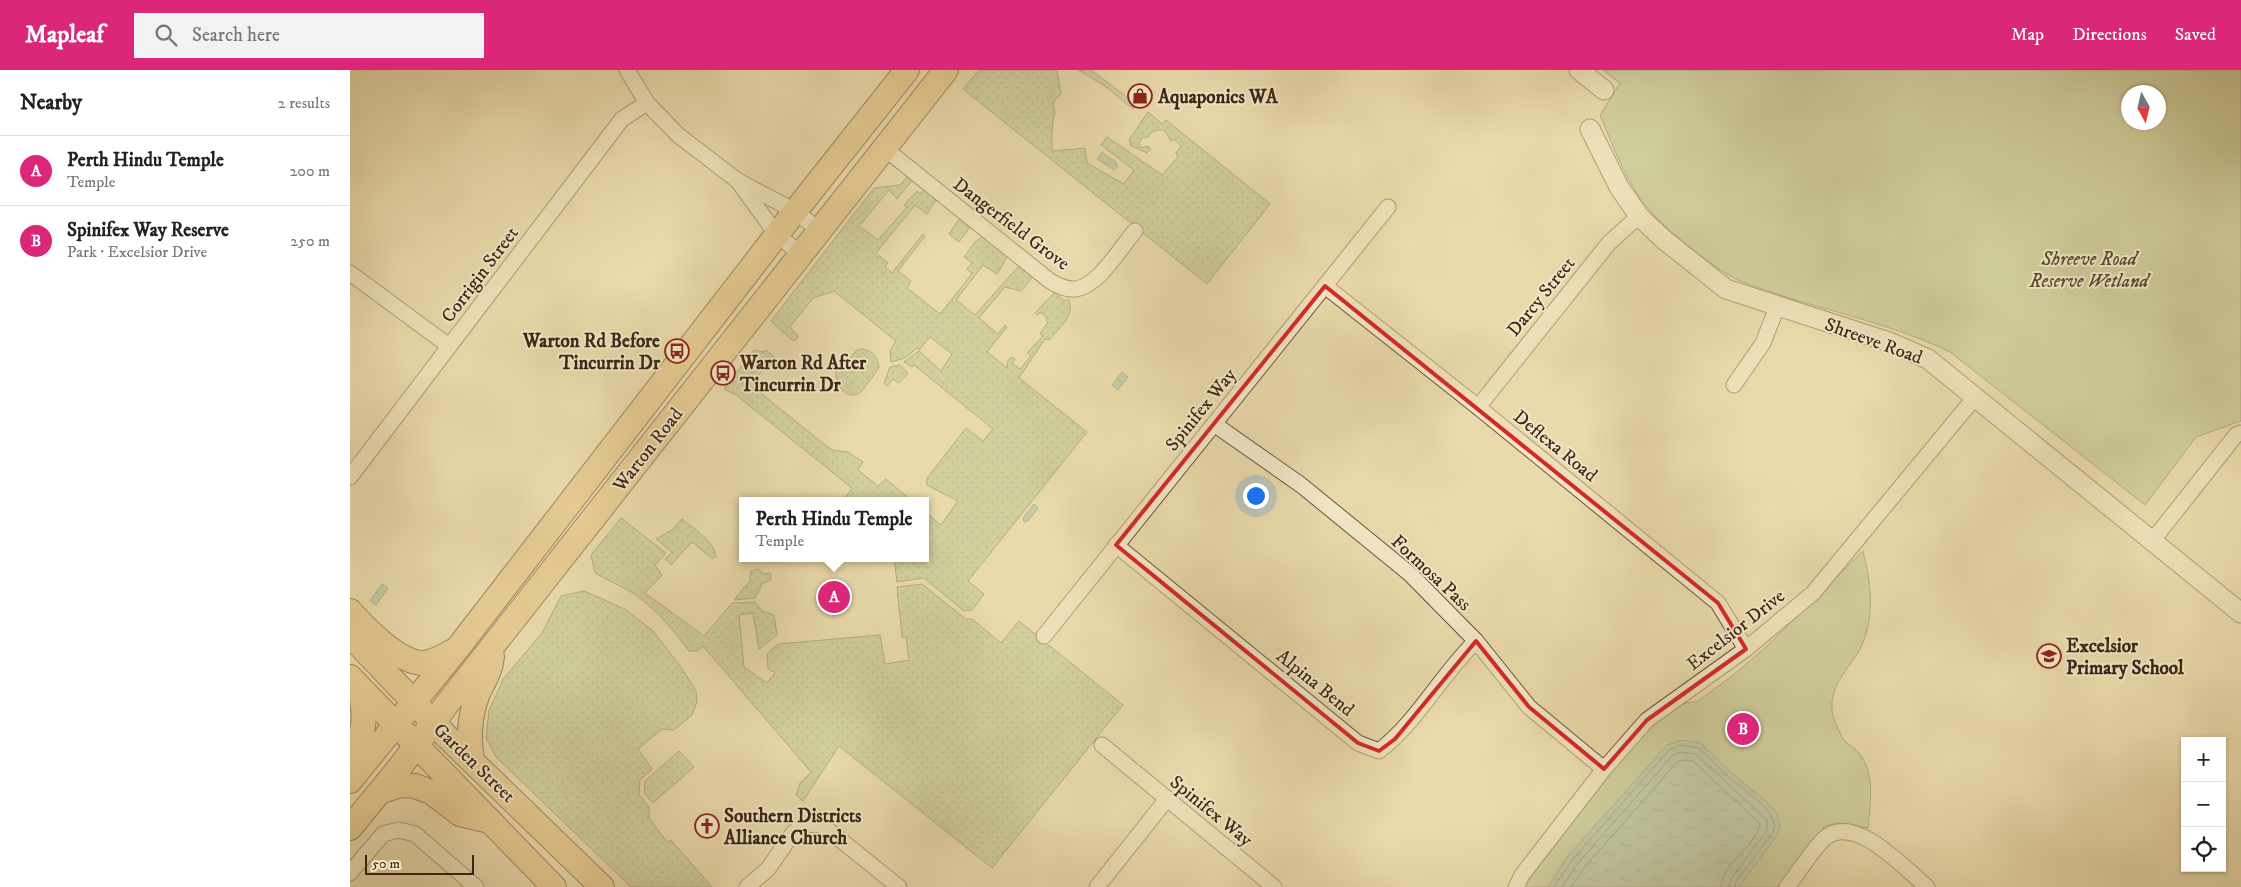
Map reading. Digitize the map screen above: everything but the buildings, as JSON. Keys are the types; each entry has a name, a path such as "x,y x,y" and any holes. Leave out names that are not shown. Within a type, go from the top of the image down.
{"main road":[{"name":"Warton Road","path":"350,781 457,649 777,234 907,70"},
{"name":"Warton Road","path":"350,828 946,70"},
{"path":"350,611 375,636 412,662 433,661 457,649"},
{"name":"Garden Street","path":"350,635 413,702 602,887"},
{"path":"472,759 469,740 470,727 478,695 492,665 494,645"},
{"path":"350,758 358,747 364,725 365,712 355,682"},
{"name":"Garden Street","path":"355,682 554,887"},
{"path":"380,792 400,785 415,786 431,792 460,814 492,822"}],"street":[{"path":"627,70 647,104 678,135 738,181 795,211 819,230"},
{"path":"1579,70 1604,90"},
{"name":"Corrigin Street","path":"350,477 622,119 647,104"},
{"name":"Shreeve Road","path":"1590,129 1618,186 1639,216 1663,239 1726,288 1777,307 1889,342 1928,359 1976,396 2241,613"},
{"name":"Dangerfield Grove","path":"884,148 1050,281 1067,288 1075,289 1087,286 1096,278 1135,231"},
{"path":"738,181 777,234 801,254"},
{"name":"Spinifex Way","path":"1044,636 1388,207"},
{"name":"Darcy Street","path":"1478,407 1609,242 1639,216"},
{"path":"350,273 449,346"},
{"name":"Deflexa Road","path":"1325,286 1478,407 1718,603 1746,649"},
{"path":"1734,385 1764,343 1777,307"},
{"name":"Excelsior Drive","path":"1516,887 1522,875 1604,769 1647,720 1746,649 1813,593 1976,396"},
{"name":"Formosa Pass","path":"1214,424 1301,485 1410,574 1476,641 1530,707 1604,769"},
{"path":"2153,540 2236,435 2241,433"},
{"name":"Alpina Bend","path":"1116,545 1358,742 1379,751 1395,739 1459,658 1476,641"},
{"name":"Spinifex Way","path":"1102,746 1274,887"},
{"path":"1097,887 1167,799"},
{"path":"747,887 768,869 793,832 806,824 822,825 899,887"},
{"path":"350,873 383,834 400,830 415,834 476,887"},
{"path":"1787,887 1825,838 1843,830 1864,835 1927,887"}],"highlighted area":[{"path":"1325,286 1718,603 1746,649 1647,720 1604,769 1529,707 1476,641 1395,739 1379,751 1358,743 1116,545"}],"green space":[{"path":"979,70 1057,70 1061,93 1053,103 1055,114 1052,126 1052,151 1085,148 1087,163 1124,184 1134,170 1101,145 1107,137 1162,175 1178,157 1176,153 1181,146 1174,139 1171,141 1165,131 1160,130 1153,131 1148,137 1142,138 1139,143 1141,148 1148,146 1151,149 1147,153 1130,145 1129,140 1148,112 1162,124 1166,120 1270,204 1207,284 963,89"},
{"path":"1078,70 1091,70 1136,104 1133,109 1105,86"},
{"name":"Shreeve Road Reserve Wetland","path":"1603,70 2241,70 2241,421 2196,437 2145,505 1950,352 1871,322 1764,290 1738,280 1719,269 1668,228 1642,201 1628,178 1600,115 1620,83"},
{"path":"907,177 911,182 897,199 889,190 859,226 878,240 907,207 904,205 917,191 920,194 924,190 936,200 927,214 915,205 876,253 888,263 885,267 892,273 923,234 925,236 898,271 911,281 907,288 940,314 972,274 967,269 972,263 964,257 975,242 983,236 1007,257 997,274 983,265 956,300 975,315 1019,266 1031,275 1031,279 1021,291 1005,287 979,318 998,334 1005,325 1007,327 987,352 1007,368 1008,360 1012,357 1015,359 1012,363 1020,369 1031,356 1027,353 1043,336 1040,334 1048,322 1047,318 1040,312 1038,315 1035,313 1054,293 1060,294 1059,297 1065,301 1068,299 1070,305 1065,321 1049,340 1045,339 1019,378 1087,432 968,581 984,594 972,610 964,611 924,578 897,582 894,562 929,562 929,515 941,525 958,501 927,485 927,478 966,428 983,441 993,429 914,365 912,367 904,362 919,351 941,371 952,354 930,337 919,350 917,348 905,358 891,362 890,350 896,341 834,291 813,298 790,327 798,336 796,340 793,341 771,321 874,188 900,185"},
{"path":"960,218 970,227 959,242 949,234"},
{"path":"863,349 874,355 879,368 861,392 851,395 840,387 836,372 857,350"},
{"path":"754,350 763,352 766,350 777,359 766,367 758,377 754,384 757,390 825,445 833,450 848,452 863,462 858,470 878,486 886,479 907,497 846,497 852,488 736,395 724,389"},
{"path":"900,365 908,373 899,383 893,379 887,386 884,383 890,367"},
{"path":"621,518 666,553 655,565 662,575 645,593 704,636 732,603 755,602 762,611 774,615 777,635 759,649 753,613 739,615 744,667 767,683 775,673 768,669 767,654 778,644 880,635 885,664 909,660 906,637 902,637 897,587 922,584 966,619 972,619 1001,643 1019,621 1123,705 992,868 839,746 803,801 796,795 800,783 811,772 703,646 698,651 689,651 664,620 641,599 595,573 591,555"},
{"path":"682,519 711,545 716,556 713,559 692,542 671,565 665,559 672,552 656,539 672,530"},
{"path":"1863,551 1870,586 1869,622 1858,653 1842,675 1834,691 1832,712 1841,735 1860,755 1869,773 1871,791 1868,828 1839,823 1825,826 1777,887 1520,887 1561,828 1655,719 1686,703 1698,701 1732,676 1767,646"},
{"path":"758,569 764,574 770,573 771,580 762,584 755,598 734,600 750,581 751,571"},
{"path":"584,591 625,609 653,631 681,667 696,691 697,702 692,715 674,730 662,729 638,749 652,769 640,780 639,795 649,807 649,818 667,842 671,840 712,887 631,887 496,757 486,738 489,710 504,678 542,633 561,596"},
{"path":"679,751 694,767 653,803 644,793 645,781"}],"water":[{"path":"1102,152 1116,162 1117,166 1114,170 1097,159"},
{"path":"1122,372 1128,377 1118,390 1112,385"},
{"path":"1034,504 1038,508 1028,521 1024,522 1023,518"},
{"path":"382,584 388,588 376,605 370,601"},
{"path":"1681,740 1701,743 1729,771 1767,802 1777,814 1780,826 1777,835 1739,887 1548,887 1568,856 1667,745"}],"place":[{"name":"Aquaponics WA","path":"1140,96"},
{"name":"Warton Rd Before Tincurrin Dr","path":"677,351"},
{"name":"Warton Rd After Tincurrin Dr","path":"723,373"},
{"name":"Perth Hindu Temple","path":"834,597"},
{"name":"Excelsior Primary School","path":"2049,656"},
{"name":"Spinifex Way Reserve","path":"1743,729"},
{"name":"Southern Districts Alliance Church","path":"707,826"}]}
